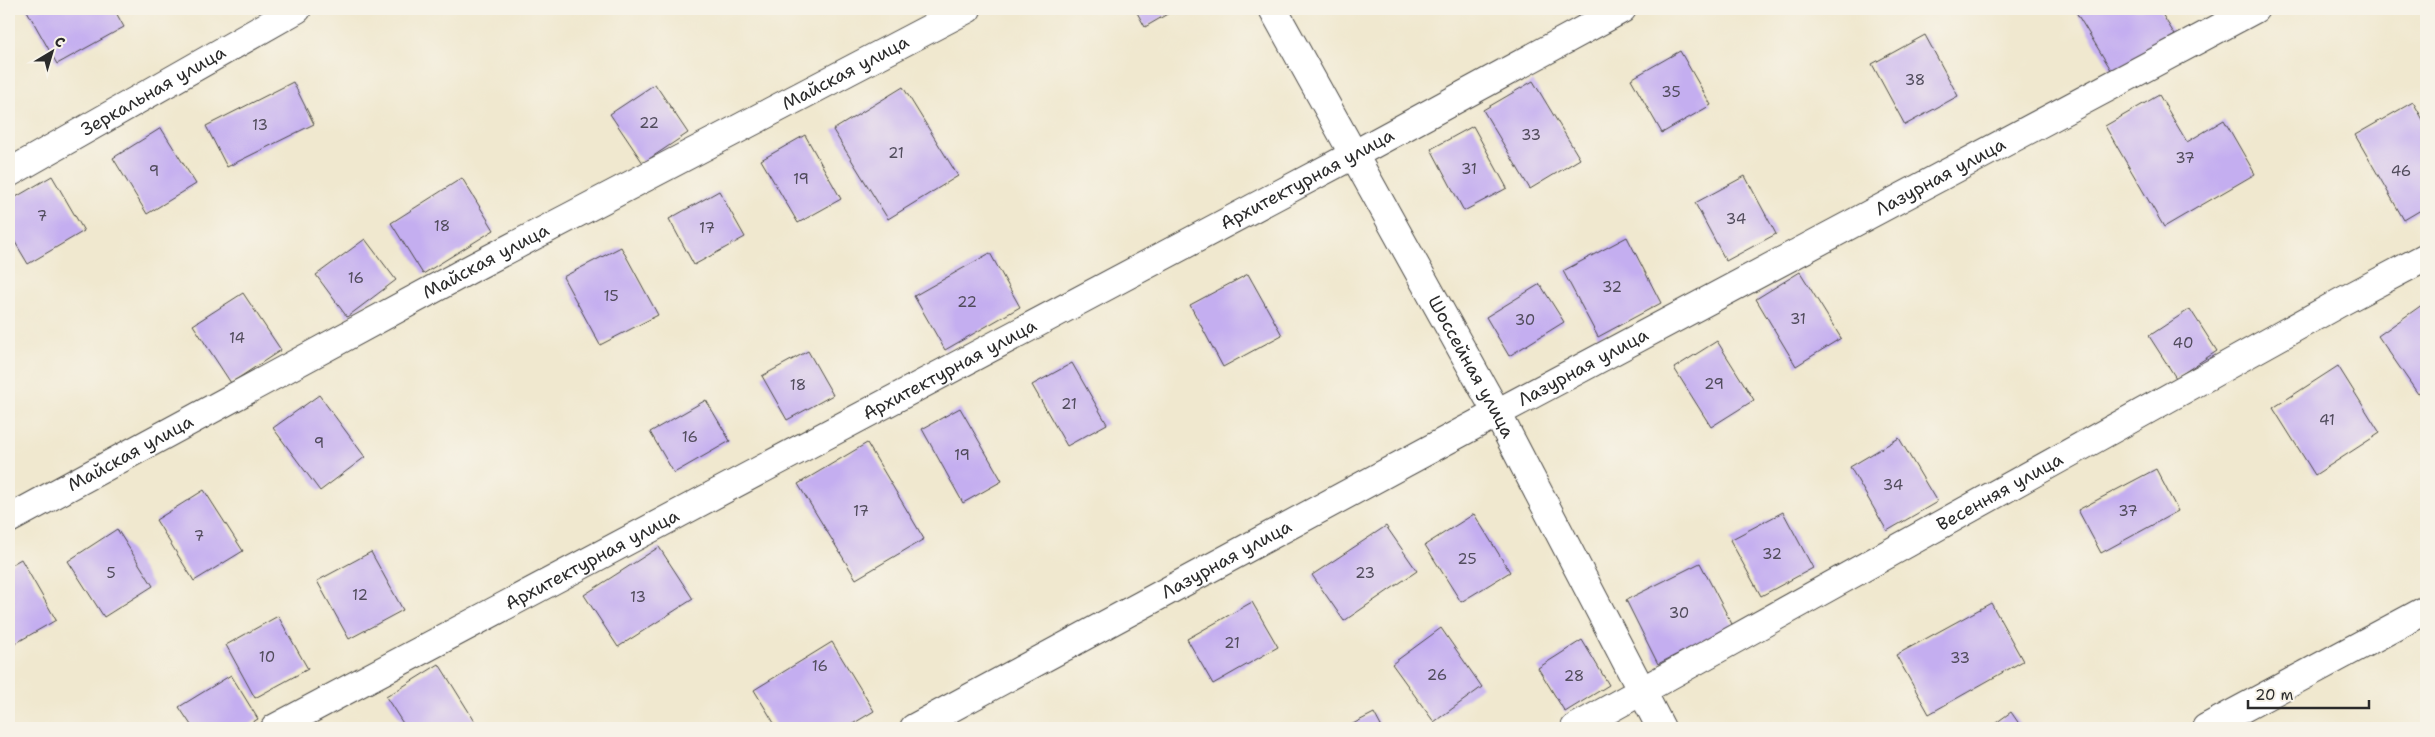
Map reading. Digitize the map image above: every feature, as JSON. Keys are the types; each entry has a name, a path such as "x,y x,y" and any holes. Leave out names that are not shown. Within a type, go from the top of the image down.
{"street":[{"name":"Зеркальная улица","path":"9,173 297,9"},
{"name":"Майская улица","path":"9,519 474,267 967,9"},
{"name":"Шоссейная улица","path":"1273,9 1497,412 1661,728"},
{"name":"Архитектурная улица","path":"275,728 1355,154 1622,9"},
{"name":"Лазурная улица","path":"914,728 1497,412 2255,9"},
{"name":"Весенняя улица","path":"1575,728 2341,302 2426,257"},
{"path":"2206,728 2426,610"}],"building":[{"path":"26,9 114,9 124,27 57,64"},
{"path":"1135,9 1176,9 1145,27"},
{"path":"2074,9 2159,9 2175,35 2113,73"},
{"path":"1925,35 1958,96 1905,125 1872,64"},
{"path":"1680,51 1711,105 1662,133 1631,79"},
{"path":"1533,81 1580,159 1530,189 1483,110"},
{"path":"293,82 314,124 227,167 206,126"},
{"path":"655,84 688,133 643,163 610,114"},
{"path":"903,87 958,176 888,219 833,130"},
{"path":"2159,95 2187,142 2224,120 2255,174 2164,227 2105,126"},
{"path":"2413,102 2426,125 2426,207 2404,220 2355,135"},
{"path":"1473,126 1507,188 1464,211 1431,149"},
{"path":"161,128 196,184 147,214 113,158"},
{"path":"805,135 841,199 798,223 761,160"},
{"path":"52,176 84,231 28,264 9,232 9,201"},
{"path":"1745,176 1776,234 1726,261 1695,203"},
{"path":"462,178 494,230 423,274 391,223"},
{"path":"719,191 745,237 694,265 669,219"},
{"path":"1627,237 1661,303 1598,337 1563,271"},
{"path":"365,239 396,280 347,317 316,275"},
{"path":"621,247 658,315 600,345 563,277"},
{"path":"990,253 1020,307 945,350 914,296"},
{"path":"1800,272 1841,338 1796,366 1756,299"},
{"path":"1248,274 1282,335 1223,367 1190,305"},
{"path":"1540,284 1564,322 1509,356 1486,317"},
{"path":"243,293 281,350 231,383 193,325"},
{"path":"2426,302 2426,388 2418,394 2378,336"},
{"path":"2190,309 2217,351 2176,378 2149,336"},
{"path":"1717,341 1754,400 1711,427 1674,368"},
{"path":"808,351 833,395 787,420 762,376"},
{"path":"1072,363 1107,424 1067,446 1032,385"},
{"path":"2338,366 2380,433 2315,475 2273,408"},
{"path":"319,395 365,457 320,491 273,428"},
{"path":"706,400 730,441 674,473 650,432"},
{"path":"960,408 1002,481 963,503 922,429"},
{"path":"1899,438 1937,502 1887,531 1850,467"},
{"path":"867,443 924,539 856,579 798,484"},
{"path":"2156,469 2178,511 2101,553 2078,510"},
{"path":"204,490 243,551 194,581 156,520"},
{"path":"1783,512 1813,568 1761,596 1730,540"},
{"path":"1474,514 1510,572 1461,602 1425,545"},
{"path":"1386,526 1417,571 1344,621 1312,575"},
{"path":"117,529 153,586 104,617 68,561"},
{"path":"659,547 693,599 618,647 584,595"},
{"path":"371,552 403,610 349,639 317,581"},
{"path":"21,559 56,620 9,647 9,566"},
{"path":"1700,563 1733,626 1658,664 1626,600"},
{"path":"1252,602 1278,647 1213,684 1187,639"},
{"path":"1991,603 2023,661 1929,714 1896,655"},
{"path":"278,616 308,669 255,698 226,645"},
{"path":"1441,628 1482,687 1434,722 1392,664"},
{"path":"1582,640 1609,685 1565,712 1538,668"},
{"path":"832,642 874,711 846,728 777,728 754,690"},
{"path":"439,664 479,728 406,728 386,697"},
{"path":"231,675 258,719 243,728 193,728 179,707"},
{"path":"2011,712 2022,728 1989,728"},
{"path":"1374,713 1382,728 1345,728"}]}
